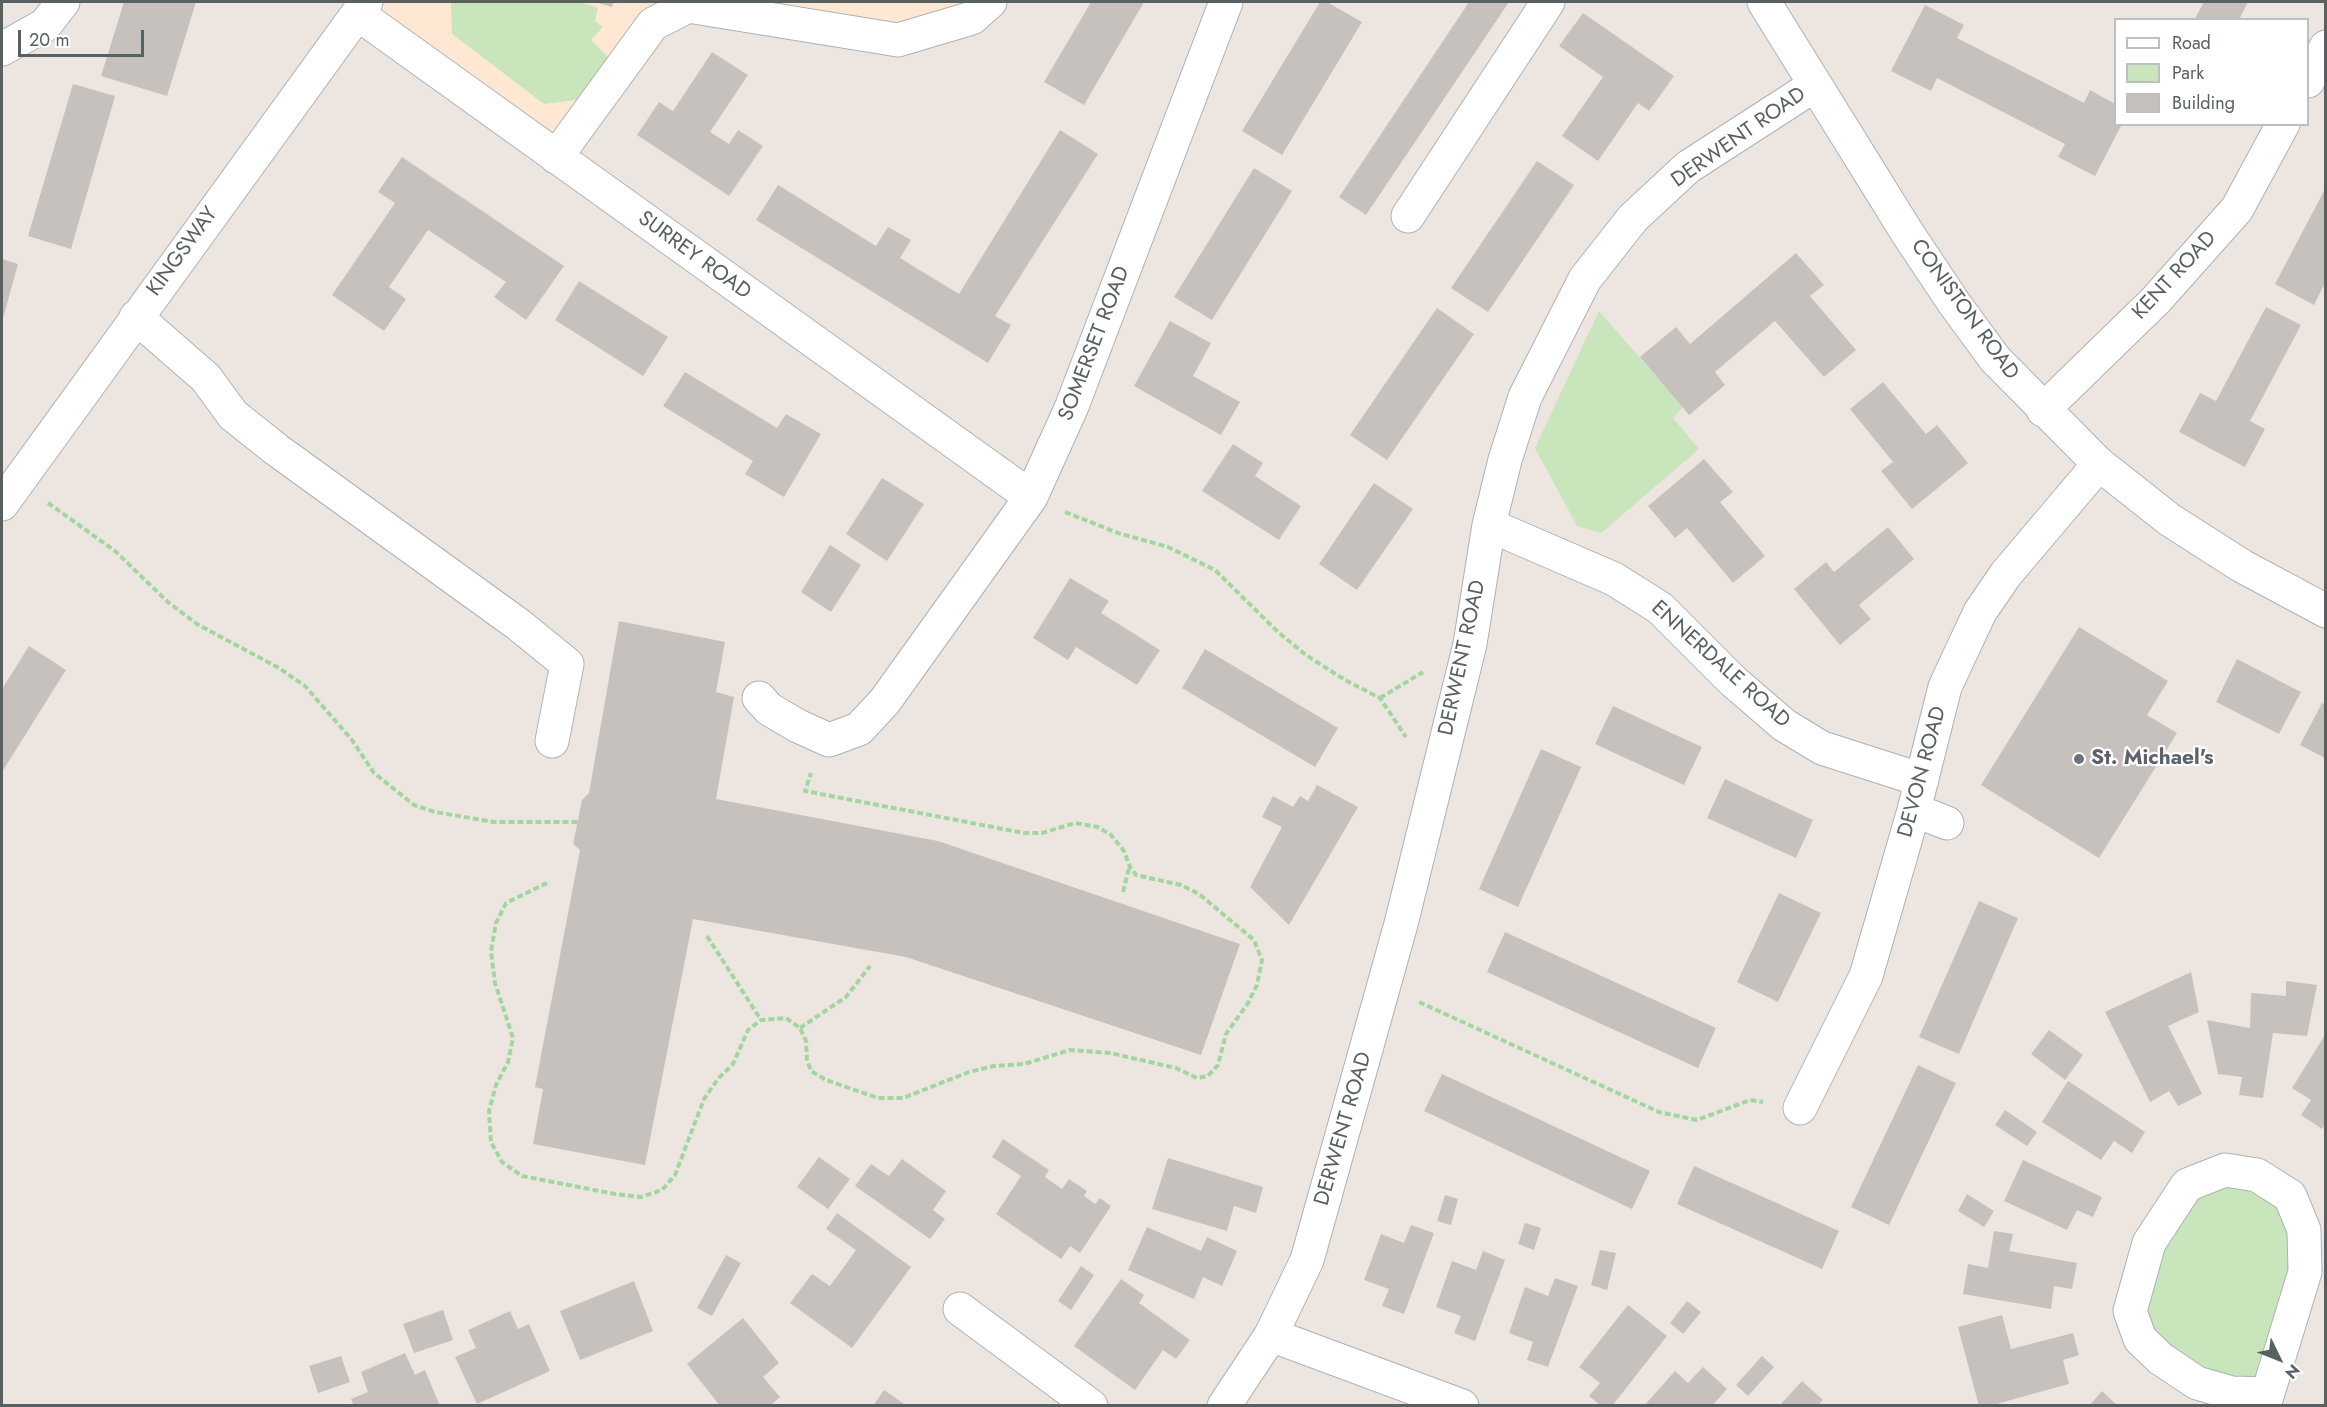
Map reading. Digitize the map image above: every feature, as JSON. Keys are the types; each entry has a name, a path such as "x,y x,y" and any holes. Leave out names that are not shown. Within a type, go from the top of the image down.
{"street":[{"path":"2,49 45,25 63,2"},
{"path":"555,157 653,24 688,6 898,40 972,18 990,2"},
{"name":"SOMERSET ROAD","path":"759,698 769,709 829,740 859,729 885,701 1031,497 1072,406 1226,2"},
{"path":"1408,216 1548,2"},
{"name":"CONISTON ROAD","path":"1764,2 1954,303 1995,359 2099,464 2179,526 2242,566 2325,611"},
{"name":"SURREY ROAD","path":"362,8 555,157 1031,497"},
{"name":"KINGSWAY","path":"10,492 362,8"},
{"path":"2309,77 2325,47"},
{"name":"DERWENT ROAD","path":"1224,1406 1271,1335 1307,1260 1383,990 1470,644 1489,525 1505,460 1525,397 1584,279 1633,218 1688,167 1815,85"},
{"name":"KENT ROAD","path":"2043,410 2156,300 2236,209 2282,126"},
{"path":"136,317 206,378 233,415 277,450 519,625 567,664 552,741"},
{"name":"DEVON ROAD","path":"1800,1108 1866,976 1918,795 1945,687 1980,612 2006,574 2099,464"},
{"name":"ENNERDALE ROAD","path":"1489,525 1614,579 1660,608 1733,681 1784,725 1822,748 1918,795 1947,823"},
{"path":"2225,1170 2257,1175 2290,1196 2304,1230 2305,1272 2265,1400 2197,1383 2161,1359 2140,1339 2130,1311 2149,1244 2187,1185 2225,1170"},
{"path":"960,1309 1091,1406"},
{"path":"1271,1335 1462,1406"}],"path":[{"path":"10,492 115,551 169,603 198,624 279,668 305,686 352,740 374,773 414,805 435,813 494,822 578,822"},
{"path":"1031,497 1118,532 1168,547 1215,570 1278,632 1306,655 1345,680 1380,698 1435,780"},
{"path":"547,883 506,903 496,923 491,951 495,983 513,1038 508,1062 496,1084 489,1111 491,1142 502,1162 522,1176 641,1197 662,1190 675,1175 704,1099 718,1079 733,1064 748,1030 761,1020 786,1018 800,1028 806,1041 807,1060 811,1071 826,1080 878,1098 903,1098 969,1071 994,1066 1024,1064 1070,1050 1110,1053 1176,1068 1197,1078 1208,1076 1218,1065 1226,1034 1248,1003 1257,985 1262,960 1254,940 1199,894 1180,885 1136,875 1124,851 1111,835 1098,827 1075,824 1024,834 805,790 809,774 814,768"},
{"path":"1123,892 1130,867"},
{"path":"707,936 761,1020"},
{"path":"800,1028 846,997 870,966"},
{"path":"1383,990 1420,1002 1659,1112 1696,1120 1750,1100 1800,1108"}],"shaded area":[{"path":"366,2 990,2 898,40 688,6 556,157"}],"green space":[{"path":"451,2 581,2 598,8 595,21 603,27 591,40 610,59 577,100 544,104 452,34"},
{"path":"1599,311 1683,407 1673,418 1699,449 1601,533 1577,526 1535,448"},
{"path":"2257,1175 2304,1230 2267,1394 2232,1393 2140,1339 2149,1243 2187,1185"}],"building":[{"path":"124,2 196,2 167,96 101,76"},
{"path":"595,2 613,2 612,7"},
{"path":"1091,2 1144,2 1084,105 1044,82"},
{"path":"1320,2 1327,2 1362,22 1282,155 1242,131"},
{"path":"1469,2 1509,2 1366,215 1339,197"},
{"path":"2204,2 2248,2 2240,18 2195,18"},
{"path":"1925,5 1964,25 1957,38 2084,103 2090,90 2114,103 2114,126 2121,126 2095,176 2058,157 2065,144 1937,78 1931,91 1891,71"},
{"path":"1583,13 1674,76 1649,111 1638,103 1598,161 1562,136 1603,77 1559,46"},
{"path":"712,52 748,75 710,132 729,144 738,130 763,146 729,196 637,135 659,102 673,111"},
{"path":"73,84 115,96 71,249 28,236"},
{"path":"1060,130 1098,154 995,316 1011,325 988,363 756,220 778,185 876,246 888,227 911,240 900,258 959,294"},
{"path":"402,157 564,266 526,320 494,297 506,282 428,230 389,287 406,299 384,331 332,295 395,203 378,192"},
{"path":"1537,161 1574,185 1488,312 1451,288"},
{"path":"1254,168 1292,191 1212,320 1174,297"},
{"path":"2325,189 2325,283 2314,305 2275,284"},
{"path":"1796,253 1824,285 1810,296 1856,350 1824,377 1775,321 1715,372 1725,385 1689,415 1640,357 1676,327 1690,344"},
{"path":"2,259 18,264 2,322"},
{"path":"579,281 668,337 643,376 555,320"},
{"path":"2266,307 2301,325 2250,421 2265,429 2245,467 2179,432 2200,393 2216,401"},
{"path":"1437,308 1474,334 1387,460 1350,435"},
{"path":"1170,321 1211,343 1193,376 1240,402 1221,435 1134,386"},
{"path":"685,372 777,428 786,414 821,434 784,497 745,474 753,461 663,406"},
{"path":"1883,382 1926,434 1937,425 1968,463 1912,509 1881,471 1893,462 1850,409"},
{"path":"1233,444 1263,463 1255,476 1301,506 1279,540 1202,491"},
{"path":"1704,459 1733,492 1720,502 1765,556 1733,583 1687,528 1675,538 1648,506"},
{"path":"882,478 924,504 887,561 846,534"},
{"path":"1374,483 1413,509 1357,590 1319,564"},
{"path":"1888,527 1914,559 1859,605 1871,619 1840,645 1794,589 1826,562 1834,572"},
{"path":"830,545 861,565 831,612 801,592"},
{"path":"1070,578 1109,601 1101,613 1160,650 1137,685 1076,647 1068,660 1033,638"},
{"path":"619,621 725,642 716,692 734,697 716,799 938,841 1240,944 1201,1055 906,957 693,919 645,1165 533,1144 543,1089 535,1087 580,850 573,844 582,800 589,793"},
{"name":"St. Michael's","path":"2079,627 2168,681 2147,715 2177,733 2099,858 1981,785"},
{"path":"29,646 66,670 2,772 2,689"},
{"path":"1205,649 1338,728 1315,767 1182,688"},
{"path":"2237,659 2301,692 2279,734 2216,702"},
{"path":"2322,703 2325,704 2325,758 2300,745"},
{"path":"1613,706 1702,747 1684,785 1595,744"},
{"path":"1541,749 1581,767 1518,907 1479,889"},
{"path":"1725,779 1813,820 1796,858 1707,818"},
{"path":"1317,785 1358,807 1289,925 1250,887 1282,827 1262,817 1273,796 1293,807 1300,796 1308,801"},
{"path":"1779,893 1821,913 1778,1002 1737,982"},
{"path":"1979,901 2018,918 1959,1054 1919,1037"},
{"path":"1505,932 1716,1028 1698,1068 1487,972"},
{"path":"2191,972 2199,1012 2168,1026 2202,1094 2178,1106 2169,1091 2150,1102 2105,1012"},
{"path":"2286,981 2317,985 2307,1036 2273,1033 2263,1098 2239,1095 2242,1077 2218,1074 2207,1020 2250,1028 2251,993 2286,996"},
{"path":"2049,1030 2083,1055 2065,1080 2031,1054"},
{"path":"2325,1035 2325,1123 2322,1129 2301,1115 2311,1100 2292,1088"},
{"path":"1918,1065 1956,1083 1889,1225 1851,1207"},
{"path":"1442,1074 1650,1171 1632,1209 1424,1111"},
{"path":"2068,1081 2145,1132 2132,1153 2114,1141 2101,1160 2042,1122"},
{"path":"2005,1110 2037,1132 2027,1146 1995,1125"},
{"path":"1003,1139 1049,1170 1045,1177 1062,1189 1069,1179 1087,1191 1084,1196 1095,1204 1100,1198 1111,1206 1080,1253 1070,1246 1061,1259 996,1214 1021,1176 992,1157"},
{"path":"819,1157 850,1179 828,1209 797,1187"},
{"path":"1168,1158 1263,1187 1256,1213 1234,1206 1227,1231 1152,1209"},
{"path":"902,1159 946,1191 933,1210 945,1219 930,1239 855,1186 871,1164 889,1176"},
{"path":"2023,1160 2102,1197 2093,1217 2077,1210 2067,1230 2004,1201"},
{"path":"1694,1166 1839,1231 1822,1269 1677,1204"},
{"path":"1967,1194 1994,1211 1984,1227 1958,1211"},
{"path":"1445,1195 1458,1199 1451,1225 1437,1221"},
{"path":"837,1213 911,1267 852,1348 790,1303 812,1274 830,1286 856,1250 826,1229"},
{"path":"1525,1223 1541,1228 1534,1250 1518,1244"},
{"path":"1411,1225 1434,1233 1404,1314 1382,1306 1389,1289 1364,1280 1381,1234 1404,1243"},
{"path":"1147,1227 1201,1251 1207,1237 1237,1251 1222,1286 1203,1277 1194,1299 1128,1270"},
{"path":"1994,1231 2013,1234 2009,1251 2077,1263 2072,1289 2054,1286 2051,1309 1963,1294 1968,1264 1988,1268"},
{"path":"1600,1250 1616,1253 1607,1290 1591,1285"},
{"path":"1483,1251 1505,1260 1475,1341 1454,1333 1461,1316 1436,1307 1452,1261 1476,1270"},
{"path":"726,1255 741,1263 712,1316 697,1308"},
{"path":"1081,1266 1094,1275 1071,1310 1058,1301"},
{"path":"1555,1278 1578,1286 1548,1367 1527,1360 1533,1342 1509,1333 1525,1287 1548,1296"},
{"path":"1121,1279 1144,1295 1139,1303 1190,1340 1176,1359 1163,1350 1135,1390 1074,1346"},
{"path":"634,1281 653,1331 580,1360 560,1311"},
{"path":"1687,1301 1701,1312 1683,1334 1670,1323"},
{"path":"1628,1305 1667,1336 1612,1406 1601,1406 1589,1396 1600,1383 1579,1367"},
{"path":"443,1310 453,1340 414,1353 403,1324"},
{"path":"510,1311 518,1329 529,1324 550,1371 477,1404 455,1357 476,1348 468,1330"},
{"path":"2002,1315 2011,1349 2073,1333 2079,1355 2063,1360 2069,1384 1989,1406 1979,1406 1958,1327"},
{"path":"743,1318 779,1363 763,1377 780,1397 770,1406 720,1406 687,1364"},
{"path":"405,1353 415,1375 425,1370 440,1406 354,1406 351,1399 368,1392 361,1372"},
{"path":"341,1356 350,1382 318,1393 309,1366"},
{"path":"1762,1356 1774,1367 1748,1396 1736,1385"},
{"path":"1703,1367 1727,1389 1712,1406 1644,1406 1675,1371 1688,1383"},
{"path":"1802,1381 1823,1400 1817,1406 1779,1406"},
{"path":"884,1390 907,1406 873,1406"},
{"path":"2102,1391 2118,1406 2089,1406"}],"place":[{"name":"St. Michael's","path":"2079,759"}]}
